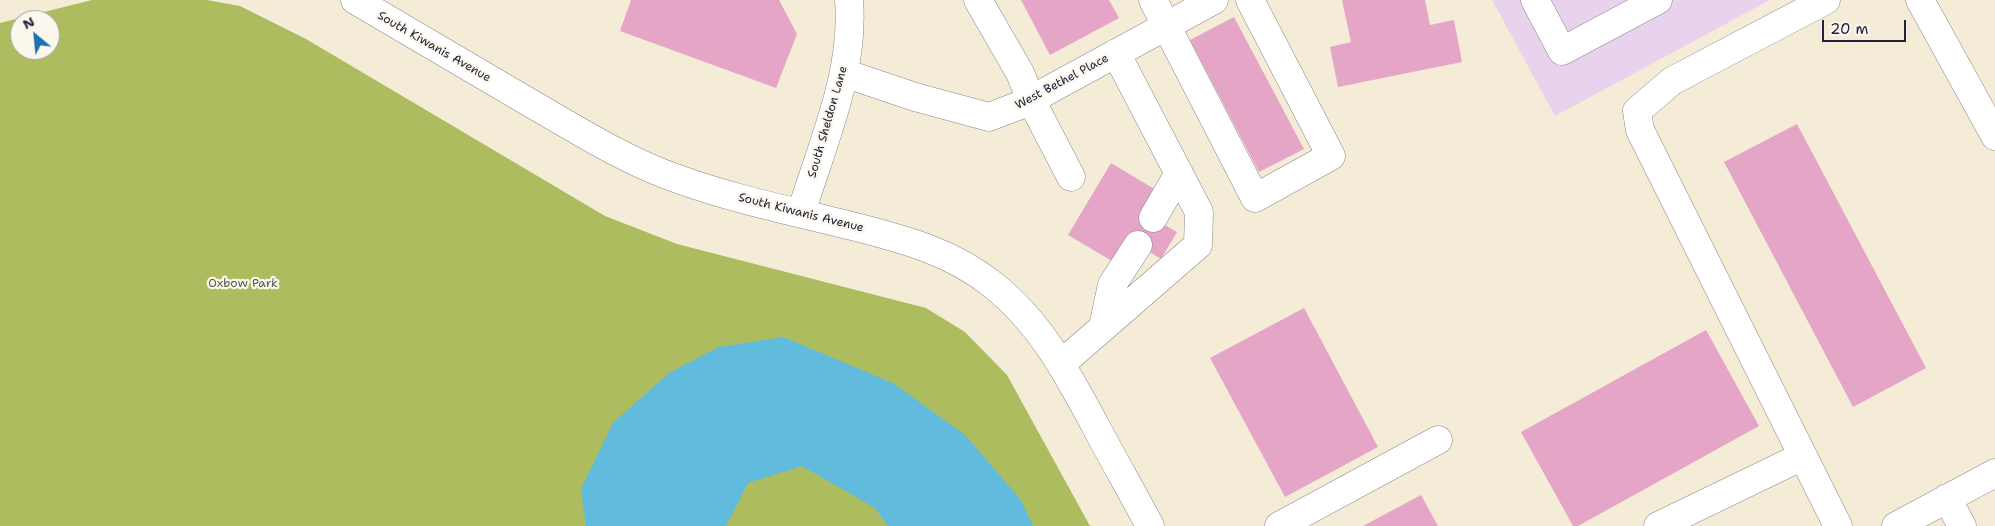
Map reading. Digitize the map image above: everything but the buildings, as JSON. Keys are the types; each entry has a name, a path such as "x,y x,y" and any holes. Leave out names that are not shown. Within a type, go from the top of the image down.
{"street":[{"name":"South Kiwanis Avenue","path":"355,0 599,143 642,164 678,179 907,240 944,253 970,267 994,285 1020,310 1045,339 1061,364 1150,526"},
{"name":"South Sheldon Lane","path":"801,213 844,73 851,24 849,0"},
{"path":"978,0 1020,73 1031,100 1071,177"},
{"path":"1152,0 1255,198 1331,156 1250,0"},
{"name":"West Bethel Place","path":"844,73 915,97 989,117 1031,100 1214,0"},
{"path":"1535,0 1562,51 1658,0"},
{"path":"1826,0 1672,82 1637,111 1640,130 1838,526"},
{"path":"1920,0 1995,136"},
{"path":"1061,364 1198,245 1199,212 1116,53"},
{"path":"1153,218 1179,173"},
{"path":"1103,327 1112,285 1138,245"},
{"path":"1279,526 1438,440"},
{"path":"1658,526 1803,456"},
{"path":"1896,526 1995,473"},
{"path":"1947,498 1962,526"}],"shaded area":[{"path":"1492,0 1770,0 1555,116"}],"green space":[{"name":"Oxbow Park","path":"92,0 207,0 240,6 306,39 605,216 677,244 926,308 965,332 1007,375 1090,526 0,526 0,23 10,20 10,60 60,60 60,10 52,10"}],"water":[{"path":"783,337 893,383 965,435 1021,500 1033,526 888,526 875,508 802,466 748,483 726,526 586,526 581,489 613,423 669,373 719,347"}]}
